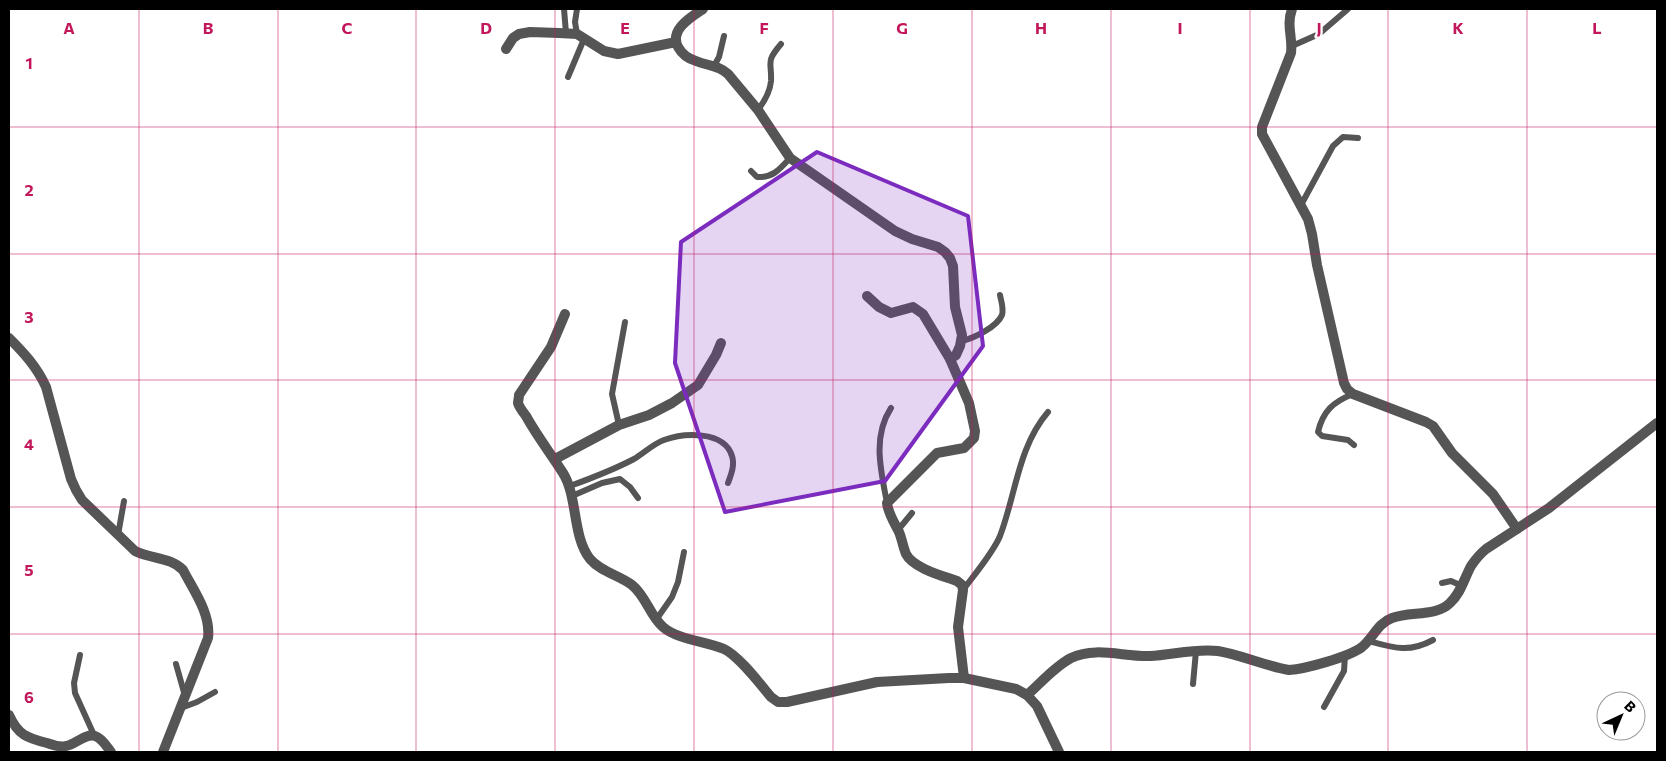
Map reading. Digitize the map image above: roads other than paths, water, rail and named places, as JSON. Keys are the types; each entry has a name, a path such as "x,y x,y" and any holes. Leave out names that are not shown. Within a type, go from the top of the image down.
{"street":[{"path":"703,9 682,25 677,34 676,42 680,50 687,57 722,69 728,74 758,110 790,158 895,231 912,239 938,247 950,258 953,266 955,307 962,336 962,341 956,355 950,360"},
{"path":"1292,9 1288,23 1292,46 1291,53 1262,127 1262,134 1308,219 1344,383 1353,394 1433,426 1452,453 1493,494 1517,529"},
{"path":"506,49 513,38 519,34 530,32 566,33 580,36 604,51 618,54 676,42"},
{"path":"867,296 879,307 891,313 913,307 923,314 950,360 969,403 975,431 974,438 964,448 937,453 887,503 906,555 911,561 917,566 957,581 962,585 958,627 964,678"},
{"path":"565,314 551,347 519,395 518,404 533,429 555,459 571,491 580,535 591,560 599,567 634,587 656,620 664,628 672,633 726,650 778,702 787,702 877,682 949,678 964,678 1016,689 1027,695 1036,706 1059,752"},
{"path":"9,338 32,361 40,373 46,387 71,479 82,500 135,551 178,564 183,570 206,616 209,628 208,638 163,752"},
{"path":"555,459 619,425 672,403 698,385 721,343"},
{"path":"1027,695 1070,658 1085,653 1100,652 1151,656 1196,651 1224,652 1289,670 1299,669 1345,655 1360,648 1388,619 1438,610 1448,605 1457,596 1478,557 1486,549 1549,508 1657,423"},
{"path":"9,715 20,733 29,739 62,747 94,735 111,752"}],"lane":[{"path":"564,9 566,33"},
{"path":"568,76 580,36 575,22 577,9"},
{"path":"1292,46 1319,34 1348,9"},
{"path":"714,66 719,57 724,36"},
{"path":"758,110 766,100 771,81 769,63 774,52 781,44"},
{"path":"1301,205 1333,146 1343,137 1358,138"},
{"path":"751,171 757,177 772,175 790,158"},
{"path":"962,341 981,334 1001,316 1003,309 1000,295"},
{"path":"619,425 612,394 625,322"},
{"path":"1353,394 1339,400 1324,415 1318,432 1322,436 1348,440 1354,445"},
{"path":"887,503 879,460 881,434 886,416 891,408"},
{"path":"963,590 999,538 1018,472 1031,436 1039,422 1048,412"},
{"path":"571,491 635,458 662,441 684,435 707,436 719,441 728,449 732,456 733,466 728,483"},
{"path":"571,491 620,480 630,487 638,498"},
{"path":"118,535 124,501"},
{"path":"898,530 912,513"},
{"path":"656,620 672,597 678,582 684,552"},
{"path":"1442,583 1451,581 1462,586"},
{"path":"1369,640 1391,648 1405,649 1422,646 1433,640"},
{"path":"1193,684 1196,651"},
{"path":"80,655 74,683 75,693 94,735"},
{"path":"1324,707 1344,670 1345,655"},
{"path":"176,664 185,697"},
{"path":"181,708 215,692"}]}
